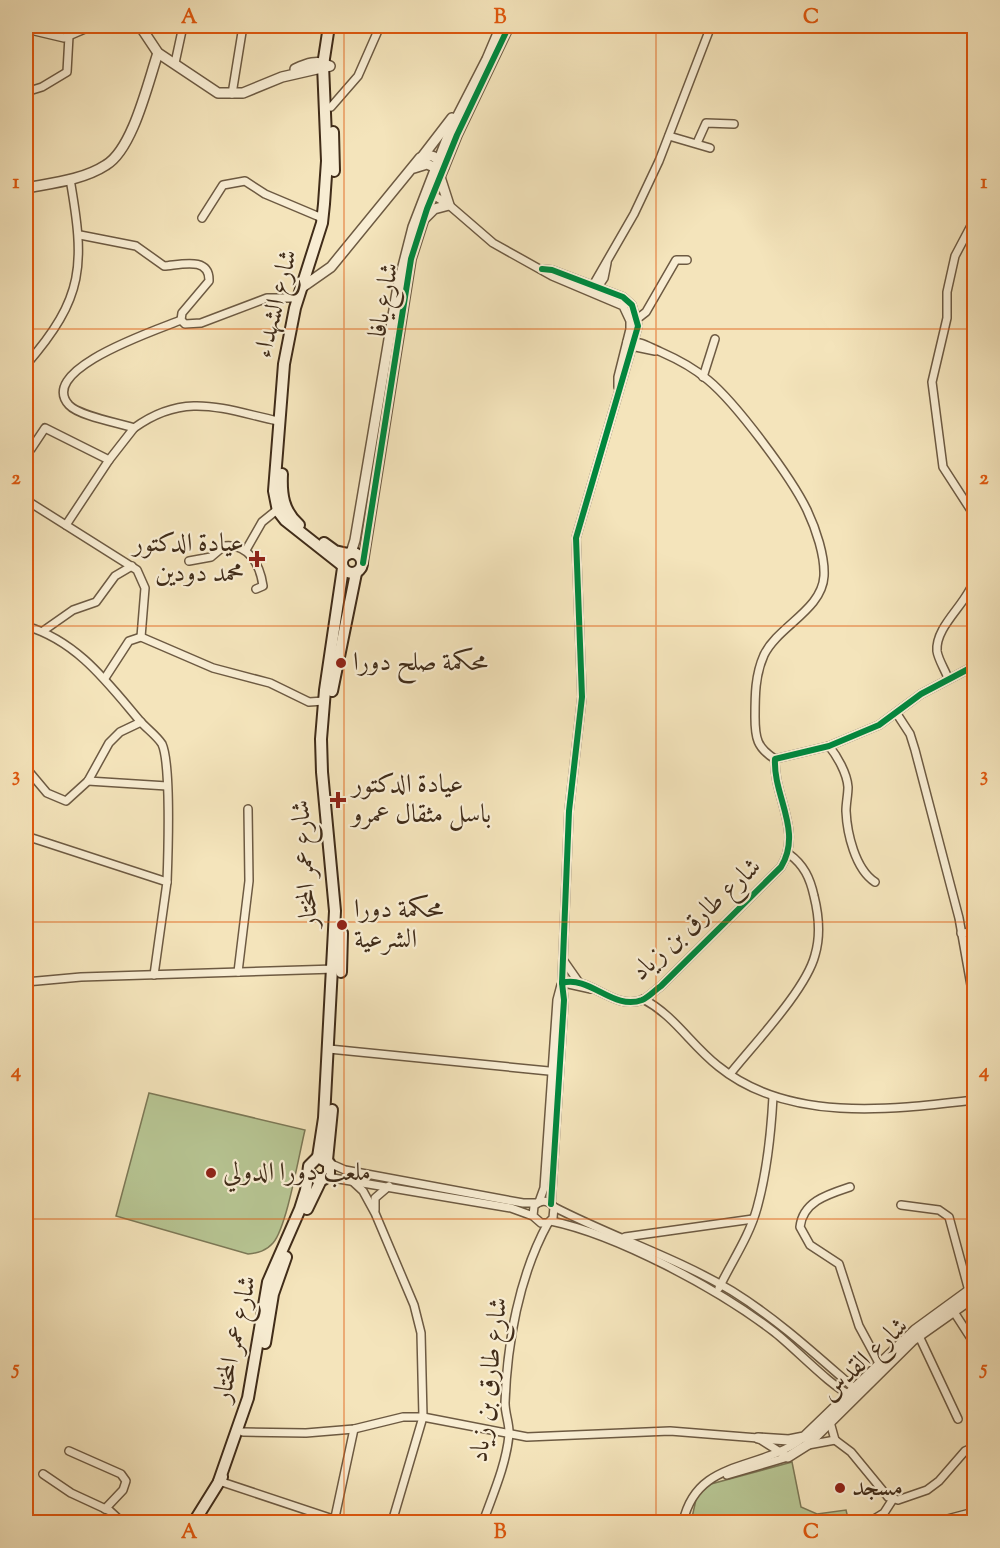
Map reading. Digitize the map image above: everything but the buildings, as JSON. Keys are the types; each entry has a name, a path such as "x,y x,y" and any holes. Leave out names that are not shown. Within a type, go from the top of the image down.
{"main road":[{"name":"شارع الشهداء","path":"278,509 274,491 284,364 322,218 327,161 325,66 329,26"},
{"name":"شارع الشهداء","path":"337,26 325,66 334,153 331,207 303,290 289,366 282,464 282,498 296,523 326,546 360,556 359,568"},
{"path":"278,509 297,532 348,572 359,568"},
{"path":"343,566 349,554"},
{"name":"شارع عمر المختار","path":"337,969 335,900 322,771 324,701 343,566"},
{"name":"شارع عمر المختار","path":"325,1160 337,969 343,911 328,776 328,731 341,638 359,568"},
{"path":"325,1160 330,1170 324,1178 314,1178 309,1173 310,1163 325,1160"},
{"name":"شارع عمر المختار","path":"219,1481 248,1398 268,1282 300,1209 309,1173"},
{"name":"شارع عمر المختار","path":"195,1522 231,1464 254,1404 278,1279 324,1178"}],"street":[{"path":"26,29 55,37 69,36 92,26"},
{"path":"140,26 159,53 218,93 232,94 254,90 306,65 325,66"},
{"path":"175,63 183,26"},
{"path":"232,94 243,26"},
{"path":"331,107 358,76 380,26"},
{"name":"شارع يافا","path":"349,554 405,255 463,105 501,26"},
{"name":"شارع يافا","path":"440,168 509,26"},
{"path":"594,288 634,214 669,136 711,26"},
{"path":"26,92 42,87 67,72 69,36"},
{"path":"26,188 70,178 106,166 120,152 159,53"},
{"path":"181,320 185,324 201,323 267,298 303,290 331,267 414,168 463,105"},
{"path":"697,143 706,123 734,124"},
{"path":"669,136 710,148"},
{"path":"421,157 429,154 440,168 449,206"},
{"path":"414,168 427,164 440,168"},
{"path":"26,365 55,331 68,304 77,277 80,235 70,178"},
{"path":"202,218 223,186 233,181 245,181 265,194 322,218"},
{"path":"430,192 493,243 542,269 552,270 628,300 637,319 624,378 618,388 576,538 582,696 569,811 562,983 564,1000 544,1188 533,1209 537,1242"},
{"name":"شارع يافا","path":"359,568 411,259 430,192"},
{"path":"423,220 434,210 449,206"},
{"path":"975,220 956,252 948,286 947,318 932,382 943,467 975,515"},
{"path":"80,235 136,246 164,266 195,263 203,266 209,276 207,286 182,313 181,320"},
{"path":"637,319 646,312 670,266 676,260 687,260"},
{"path":"594,288 622,306 630,321 632,343"},
{"path":"134,428 71,407 64,396 66,383 86,361 181,320"},
{"path":"703,376 715,339"},
{"path":"632,343 660,352 703,376 725,397 798,495 813,523 824,578 818,596 774,640 759,668 756,686 757,741 761,751 774,759 829,746 879,725 897,714 921,694 975,666"},
{"path":"66,525 108,460 134,428 155,413 184,405 223,409 278,421"},
{"path":"26,450 31,450 45,428 108,460"},
{"path":"26,500 132,566 143,579 145,588 141,637"},
{"path":"246,550 262,522 278,509"},
{"path":"189,561 211,557 224,546 238,545 246,550 261,574 263,586 256,589"},
{"path":"43,631 73,609 96,602 114,576 132,566"},
{"path":"948,678 937,652 939,641 949,620 971,592 975,580"},
{"path":"26,626 43,631 75,651 105,678 162,745 167,786 167,882 154,975"},
{"path":"105,678 129,640 141,637 213,668 270,683 309,702 324,701"},
{"path":"897,714 910,734 915,750 962,933 975,1002"},
{"path":"26,768 47,793 64,802 88,781 110,743 120,732 141,722"},
{"path":"829,746 838,757 846,782 846,814 857,856 863,871 874,882"},
{"name":"شارع طارق بن زياد","path":"578,984 625,1001 643,999 661,986 773,874 789,854 787,819 774,775 774,759"},
{"path":"88,781 167,786"},
{"path":"238,972 249,881 248,809"},
{"path":"26,836 167,882"},
{"path":"730,1074 789,999 815,958 819,925 812,888 800,862 789,854"},
{"path":"962,933 975,932"},
{"path":"563,958 578,984"},
{"path":"26,982 81,977 337,969"},
{"path":"562,983 578,984"},
{"path":"537,1242 555,1215 552,1206 557,1000 562,983"},
{"path":"564,1000 578,984"},
{"path":"643,999 662,1011 718,1066 747,1087 773,1097 804,1104 872,1108 975,1100"},
{"path":"332,1050 556,1071"},
{"path":"717,1294 753,1219 765,1172 773,1097"},
{"path":"325,1160 345,1170 523,1203 552,1206 624,1237 721,1285 767,1314 853,1393"},
{"path":"324,1178 350,1179 511,1208 541,1223 573,1225 626,1247 717,1294 774,1331 853,1393"},
{"path":"350,1179 363,1191 375,1213 414,1305 421,1333 423,1417 392,1522"},
{"path":"375,1213 375,1198 389,1186"},
{"path":"850,1187 814,1202 806,1210 800,1227 810,1245 839,1263 860,1326 879,1363"},
{"path":"901,1205 939,1210 949,1217 973,1292"},
{"path":"624,1237 753,1219"},
{"name":"شارع طارق بن زياد","path":"483,1522 509,1433 505,1406 509,1355 518,1305 537,1242"},
{"name":"شارع القدس","path":"784,1455 830,1422 879,1363 915,1330 973,1292"},
{"name":"شارع القدس","path":"806,1441 853,1393 919,1336 954,1312 973,1292"},
{"path":"954,1312 975,1342"},
{"path":"919,1336 958,1419"},
{"path":"243,1432 306,1433 354,1430 403,1417 423,1417 526,1437 670,1431 806,1441 835,1440"},
{"path":"830,1422 835,1440 851,1452 885,1495 893,1499 914,1496 927,1490 939,1481 965,1451 975,1447"},
{"path":"219,1481 337,1522 354,1430"},
{"path":"684,1521 692,1494 710,1479 764,1466 784,1455 758,1438"},
{"path":"69,1451 121,1474 126,1481 123,1490 105,1509"},
{"path":"43,1474 71,1494 105,1509 122,1522"},
{"path":"874,1522 871,1521 884,1513 893,1499"},
{"path":"936,1522 975,1512"}],"green space":[{"name":"ملعب دورا الدولي","path":"149,1093 305,1130 283,1222 278,1235 268,1248 248,1254 116,1216"},
{"path":"792,1462 801,1507 817,1514 846,1510 849,1522 691,1522 697,1495 711,1484"}],"cycle path":[{"path":"363,563 411,259 427,209 457,135 509,26"},
{"path":"542,269 552,270 623,297 632,305 638,326 576,538 582,697 569,811 562,983 564,1000 551,1204"},
{"path":"562,983 582,984 621,1001 642,1000 650,995 781,867 787,854 789,840 775,759 829,746 879,725 921,694 974,666"}],"place":[{"name":"عيادة الدكتور محمد دودين","path":"257,559"},
{"name":"محكمة صلح دورا","path":"341,663"},
{"name":"عيادة الدكتور باسل مثقال عمرو","path":"338,800"},
{"name":"محكمة دورا الشرعية","path":"342,925"},
{"name":"ملعب دورا الدولي","path":"211,1173"},
{"name":"مسجد","path":"840,1488"}]}
